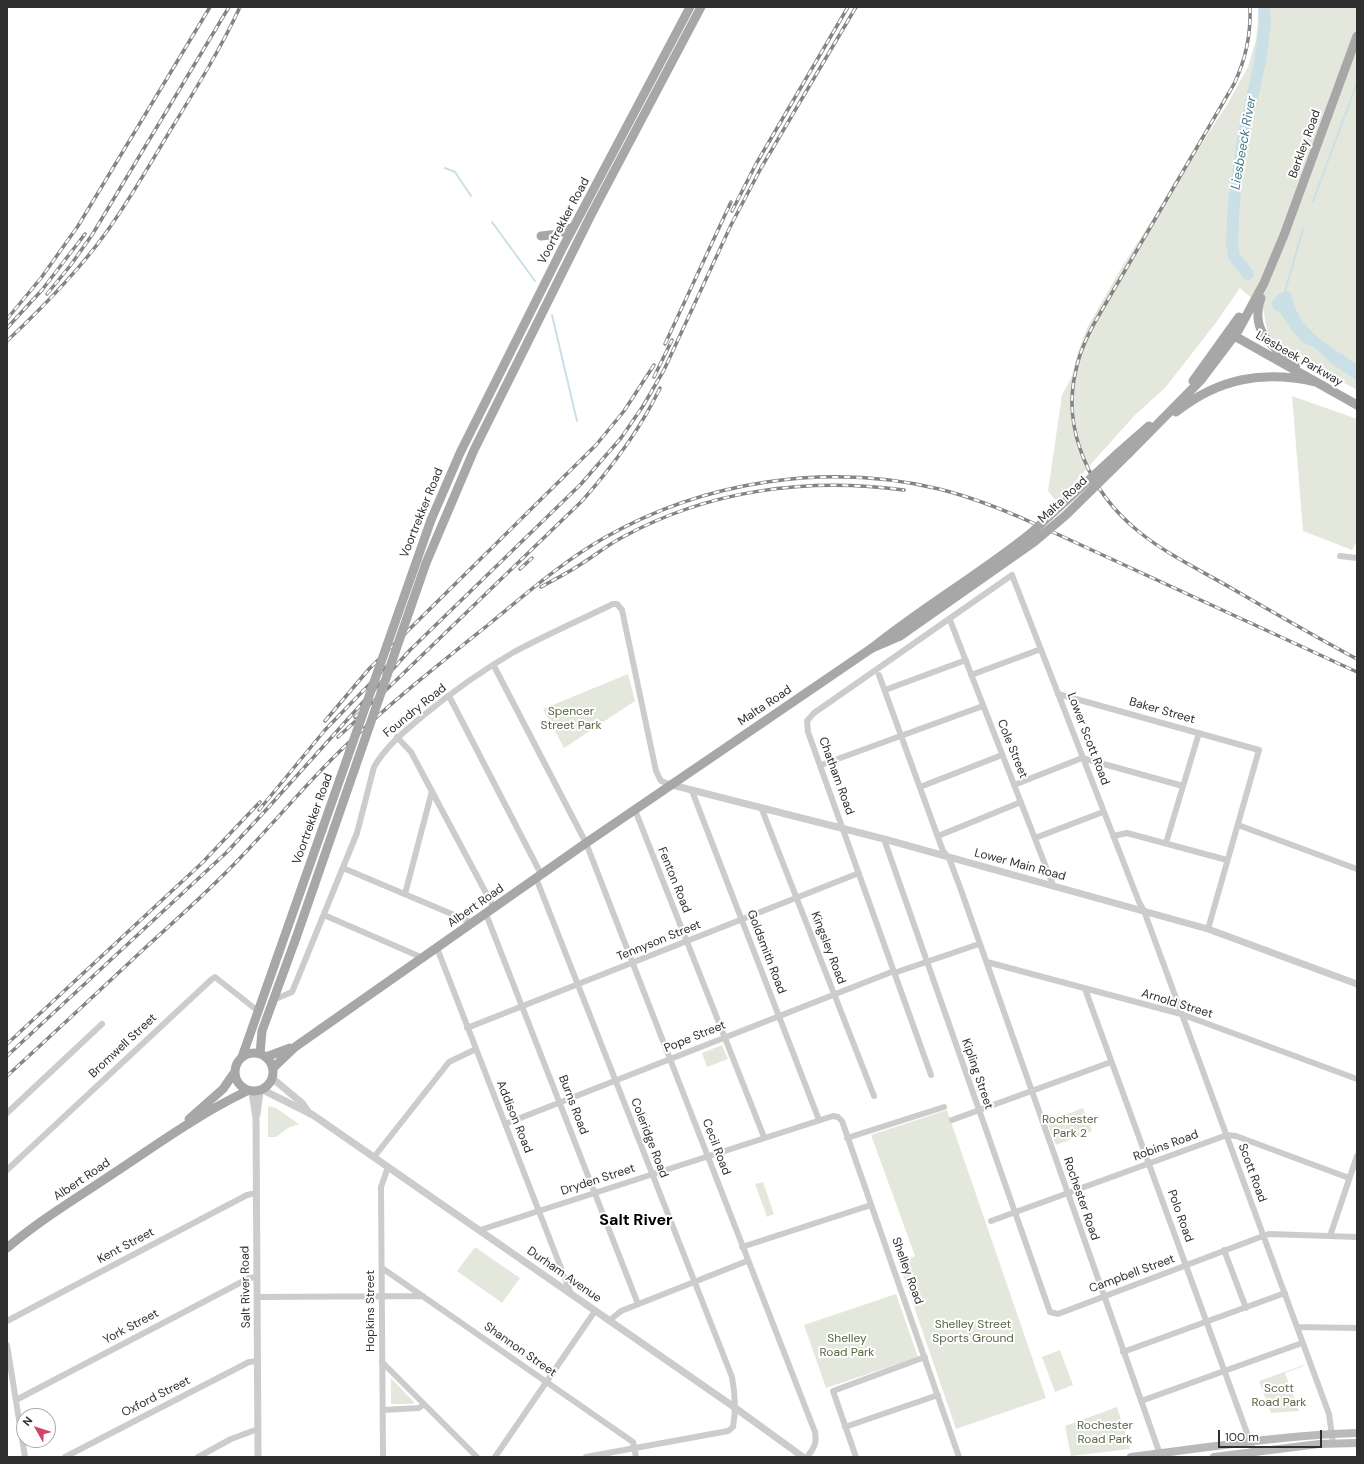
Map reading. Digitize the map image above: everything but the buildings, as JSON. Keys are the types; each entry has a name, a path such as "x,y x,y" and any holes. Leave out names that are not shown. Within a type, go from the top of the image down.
{"main road":[{"name":"Voortrekker Road","path":"640,112 690,7"},
{"name":"Voortrekker Road","path":"263,1056 260,1040 273,1000 439,530 474,450 607,174 640,112 701,7"},
{"name":"Berkley Road","path":"1234,332 1264,283 1294,210 1357,36"},
{"name":"Voortrekker Road","path":"242,1057 431,520 460,453 573,227 607,174"},
{"path":"541,236 558,234 573,227"},
{"name":"Berkley Road","path":"1234,332 1273,260"},
{"path":"1264,283 1257,311 1261,330 1269,343 1296,365"},
{"name":"Liesbeek Parkway","path":"1234,332 1357,400"},
{"name":"Liesbeek Parkway","path":"1234,332 1357,405"},
{"name":"Malta Road","path":"872,648 900,636 1034,542 1066,515 1144,439 1201,380 1234,332"},
{"name":"Malta Road","path":"672,785 872,648 895,630 1009,551 1041,525 1186,388 1234,332"},
{"path":"1144,439 1183,406 1214,389 1230,383 1250,378 1270,376 1316,382"},
{"name":"Albert Road","path":"273,1068 295,1047 586,843 672,785"},
{"name":"Albert Road","path":"263,1056 295,1047"},
{"path":"254,1053 263,1056 273,1068 272,1078 269,1085 255,1091 238,1084 234,1073 237,1063 242,1057 254,1053"},
{"name":"Albert Road","path":"172,1134 223,1089 234,1073"},
{"name":"Albert Road","path":"7,1248 61,1208 172,1134 230,1099 255,1091"},
{"path":"1131,1457 1179,1454 1251,1442 1357,1433"},
{"path":"1214,1457 1333,1443 1357,1443"}],"street":[{"path":"1340,556 1357,558"},
{"name":"Chatham Road","path":"931,1075 807,727 809,717 950,620 1012,575"},
{"name":"Lower Scott Road","path":"1012,575 1138,902 1144,911"},
{"name":"Foundry Road","path":"273,1000 292,992 358,833 374,767 388,746 397,737 449,696 514,653 613,604 617,604 621,608 656,771 661,781 672,785"},
{"name":"Cole Street","path":"950,620 1053,885"},
{"path":"972,675 1041,649"},
{"path":"885,690 966,660"},
{"name":"Cecil Road","path":"494,666 586,843 708,1156 747,1261 815,1432 817,1441 807,1457"},
{"name":"Rochester Road","path":"879,675 943,851 949,858 980,944 1160,1455"},
{"name":"Baker Street","path":"1058,694 1259,750 1238,825"},
{"name":"Coleridge Road","path":"449,696 539,876 578,985 732,1377 734,1390 733,1427 728,1431 586,1457"},
{"path":"821,765 983,706"},
{"path":"1166,843 1199,733"},
{"path":"397,737 411,752 494,908"},
{"path":"920,787 1002,755"},
{"path":"1014,785 1082,758 1183,786"},
{"name":"Lower Main Road","path":"672,785 884,839 1208,928 1357,984"},
{"path":"405,894 432,791"},
{"name":"Goldsmith Road","path":"692,791 819,1120"},
{"path":"938,836 1021,802"},
{"name":"Kingsley Road","path":"761,808 874,1096"},
{"name":"Fenton Road","path":"635,810 764,1138"},
{"path":"1035,838 1103,812"},
{"path":"1208,928 1238,825 1357,869"},
{"path":"1113,836 1127,833 1227,860"},
{"name":"Kipling Street","path":"884,839 1014,1213 1049,1310 1052,1314"},
{"path":"343,868 473,923"},
{"name":"Tennyson Street","path":"468,1028 859,873"},
{"name":"Scott Road","path":"1144,911 1263,1236 1286,1293 1296,1327 1329,1414 1333,1434 1333,1443"},
{"name":"Burns Road","path":"486,914 638,1304"},
{"path":"324,915 423,958"},
{"name":"Pope Street","path":"505,1124 834,994 894,972 980,944"},
{"name":"Addison Road","path":"437,948 571,1294"},
{"name":"Arnold Street","path":"986,962 1182,1014 1357,1079"},
{"name":"Bromwell Street","path":"7,1170 212,979 215,978 258,1011"},
{"name":"Polo Road","path":"1085,988 1254,1452"},
{"path":"7,1113 102,1024"},
{"path":"374,1157 449,1062 476,1049"},
{"path":"952,1120 1111,1062"},
{"name":"Durham Avenue","path":"272,1078 302,1103 310,1114"},
{"name":"Durham Avenue","path":"255,1091 310,1114 480,1230 734,1407 803,1457"},
{"name":"Salt River Road","path":"255,1091 259,1109 256,1118 258,1457"},
{"path":"847,1138 944,1107"},
{"name":"Dryden Street","path":"480,1230 819,1120 833,1116 838,1117"},
{"name":"Shelley Road","path":"838,1117 871,1205 959,1457"},
{"path":"1226,1135 1236,1136 1349,1178"},
{"name":"Robins Road","path":"991,1221 1226,1135"},
{"path":"1330,1236 1357,1156"},
{"name":"Hopkins Street","path":"383,1457 381,1188 388,1167"},
{"name":"Kent Street","path":"7,1321 247,1196 256,1193"},
{"path":"742,1247 871,1205"},
{"name":"Campbell Street","path":"1052,1314 1058,1314 1268,1234 1357,1237"},
{"path":"1224,1250 1246,1308"},
{"path":"609,1321 621,1311 747,1261"},
{"name":"Shannon Street","path":"382,1268 633,1442 635,1448"},
{"name":"York Street","path":"16,1400 249,1278 257,1277"},
{"path":"1123,1352 1286,1293"},
{"path":"257,1297 423,1296"},
{"path":"495,1457 595,1311"},
{"path":"1296,1327 1357,1328"},
{"path":"1141,1401 1302,1343"},
{"path":"7,1345 25,1457"},
{"path":"856,1457 833,1391 925,1357"},
{"name":"Oxford Street","path":"65,1457 249,1362 258,1361"},
{"path":"382,1362 477,1457"},
{"path":"845,1427 938,1395"},
{"path":"383,1410 419,1408 424,1404"},
{"path":"198,1457 242,1434 258,1429"},
{"path":"635,1448 636,1457"}],"green space":[{"path":"1259,7 1357,7 1357,390 1290,353 1268,336 1263,308 1240,288 1215,324 1165,388 1135,415 1057,502 1048,491 1062,395 1072,376 1078,352 1087,328 1123,265 1228,103 1248,67 1256,40"},
{"path":"1292,396 1357,419 1357,541 1352,550 1303,531"},
{"name":"Spencer Street Park","path":"628,674 635,701 564,748 543,709"},
{"path":"722,1045 728,1059 707,1067 702,1053"},
{"path":"268,1106 276,1108 299,1124 288,1128 276,1137 268,1137"},
{"name":"Rochester Park 2","path":"1083,1108 1092,1131 1056,1145 1047,1122"},
{"name":"Shelley Street Sports Ground","path":"947,1110 1046,1398 956,1429 899,1263 915,1256 871,1135"},
{"path":"763,1182 774,1214 767,1217 755,1184"},
{"path":"475,1247 520,1278 502,1303 457,1271"},
{"name":"Shelley Road Park","path":"896,1294 918,1357 826,1388 804,1325"},
{"path":"1060,1350 1073,1385 1055,1392 1042,1357"},
{"name":"Scott Road Park","path":"1304,1365 1285,1373 1299,1411 1271,1413 1259,1381"},
{"path":"391,1378 414,1402 413,1404 391,1404"},
{"name":"Rochester Road Park","path":"1117,1407 1130,1449 1071,1456 1065,1426"}],"water":[{"path":"1286,291 1291,293 1295,307 1308,328 1325,343 1357,365 1357,381 1331,363 1315,348 1302,342 1290,328 1280,312 1275,311 1271,304 1272,301 1281,293"}],"waterway":[{"name":"Liesbeeck River","path":"1248,274 1234,256 1232,243 1234,201 1243,139 1260,62 1265,24 1264,7"},
{"path":"1313,201 1357,83"},
{"path":"445,168 455,172 471,196"},
{"path":"492,222 535,281"},
{"path":"1285,291 1303,229"},
{"path":"552,315 577,421"}],"railway":[{"path":"7,319 41,278 78,226 210,7"},
{"path":"47,294 70,266 92,235 229,7"},
{"path":"7,341 71,276 114,221 200,82 240,7"},
{"path":"732,211 756,164 848,7"},
{"path":"7,1056 227,852 410,650 581,484 621,438 643,406 664,370 731,225 761,168 856,7"},
{"path":"1250,7 1249,37 1245,56 1234,84 1085,341 1076,370 1072,393 1073,415 1077,437 1084,459 1094,479 1106,498 1121,516 1138,531 1183,561 1357,659"},
{"path":"665,344 731,202"},
{"path":"7,328 42,290 85,234"},
{"path":"654,377 672,340"},
{"path":"325,721 369,669 596,445 624,411 654,365"},
{"path":"355,717 384,692 582,501 635,433 660,388"},
{"path":"7,1076 218,880 254,844 327,764 394,702 530,590 574,557 604,538 642,518 683,502 724,490 767,482 810,478 853,477 896,481 951,492 998,508 1021,518 1357,672"},
{"path":"541,587 573,569 621,538 688,508 723,498 759,491 831,485 868,486 904,490"},
{"path":"520,569 532,558"},
{"path":"259,810 325,730 396,657"},
{"path":"338,737 361,716"},
{"path":"7,1044 202,863 260,802"}],"district":[{"name":"Salt River","path":"636,1221"}]}
